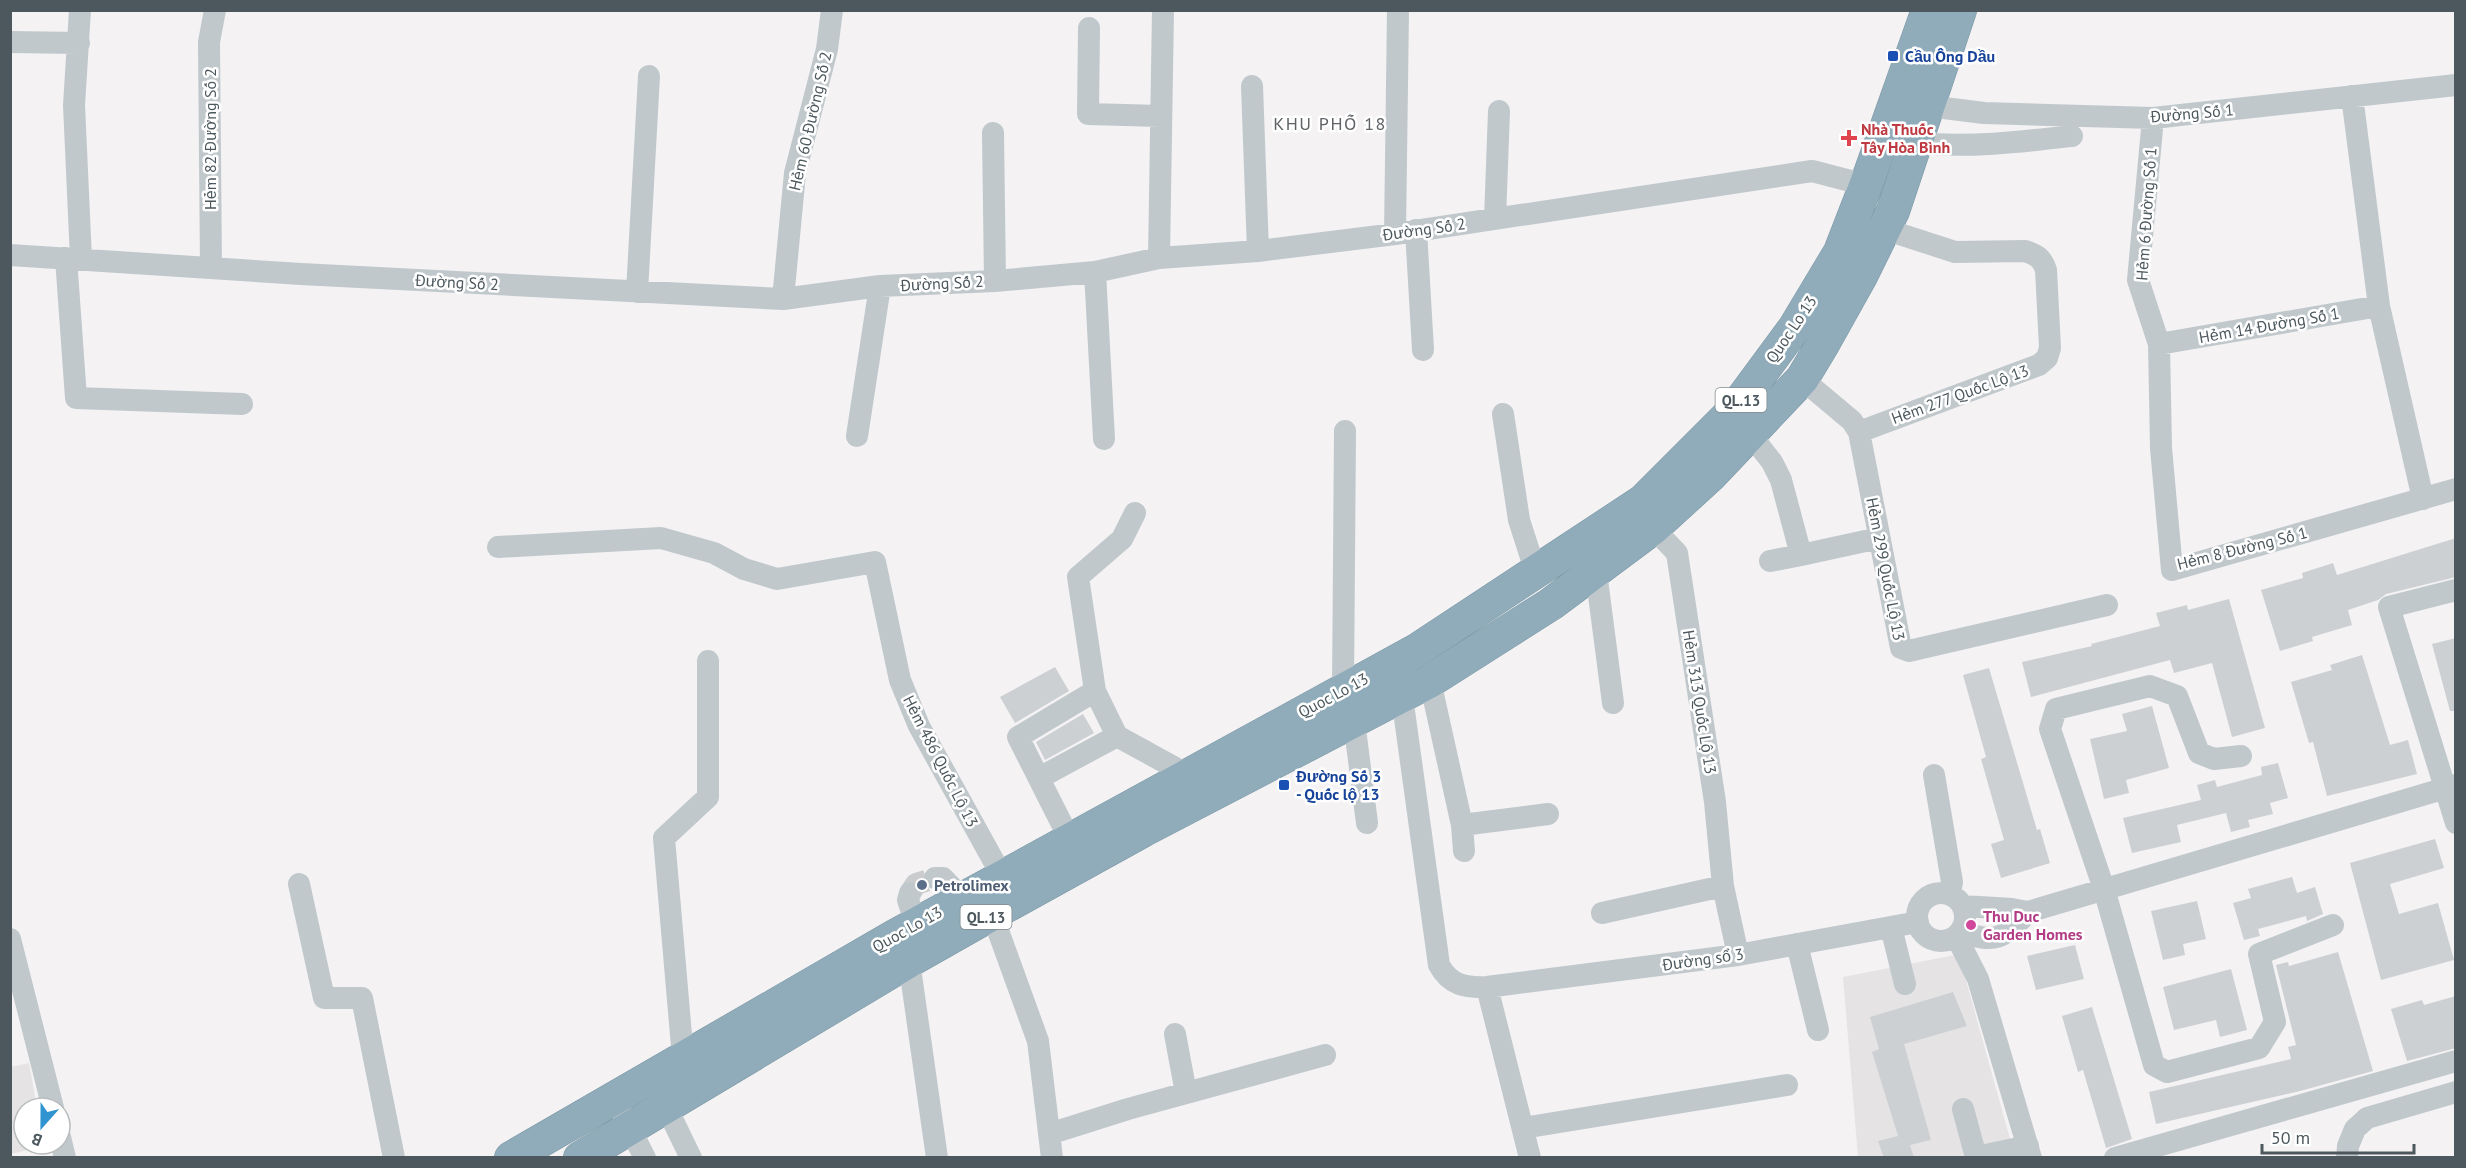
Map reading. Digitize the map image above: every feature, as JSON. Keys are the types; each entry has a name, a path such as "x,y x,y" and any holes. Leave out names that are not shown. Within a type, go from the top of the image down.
{"highway":[{"name":"Quoc Lo 13","path":"580,1158 630,1128 684,1058 913,909 962,898 1396,662 1441,636 1643,501 1733,411 1795,327 1840,252 1928,10"},
{"name":"Quoc Lo 13","path":"511,1158 614,1098 659,1091 909,961 1144,830 1417,689 1551,604 1653,528 1710,476 1802,379 1861,276 1884,229 1917,143 1960,10"}],"street":[{"path":"80,10 74,105 73,259 76,399 242,404"},
{"name":"Hẻm 82 Đường Số 2","path":"211,268 209,42 215,10"},
{"path":"1159,258 1163,11 1178,10"},
{"path":"1398,10 1406,232 1423,350"},
{"name":"Hẻm 60 Đường Số 2","path":"783,299 795,173 826,49 825,12"},
{"path":"1089,28 1088,114 1161,116"},
{"path":"10,42 79,43"},
{"path":"637,292 649,76"},
{"path":"1252,86 1258,251"},
{"name":"Đường Số 1","path":"1928,106 1984,113 2153,118 2456,86"},
{"path":"2352,96 2379,306 2423,499 2456,489"},
{"path":"1495,219 1499,111"},
{"name":"Hẻm 6 Đường Số 1","path":"2153,118 2138,280 2159,344"},
{"path":"993,133 995,280"},
{"path":"1917,143 1944,146 2011,143 2072,136"},
{"name":"Đường Số 2","path":"10,255 783,299 880,286 1095,272 1159,258 1258,251 1406,232 1812,171 1866,185"},
{"name":"Hẻm 277 Quốc Lộ 13","path":"1859,432 2040,365 2047,358 2050,348 2046,270 2043,262 2036,255 2025,251 1955,252 1884,229"},
{"path":"1095,272 1104,439"},
{"path":"856,436 880,286"},
{"name":"Hẻm 14 Đường Số 1","path":"2159,344 2379,306"},
{"name":"Hẻm 8 Đường Số 1","path":"2159,344 2161,448 2172,570 2423,499"},
{"path":"1802,379 1852,421 1859,432"},
{"path":"1503,414 1519,520 1536,573"},
{"path":"1343,689 1345,431"},
{"name":"Hẻm 299 Quốc Lộ 13","path":"1859,432 1901,648 1910,651 2107,605"},
{"path":"1750,434 1772,462 1781,480 1801,555"},
{"path":"1135,513 1122,539 1078,577 1095,691 1117,736 1188,775"},
{"name":"Hẻm 313 Quốc Lộ 13","path":"1653,528 1677,553 1715,802 1724,886 1738,955"},
{"name":"Hẻm 486 Quốc Lộ 13","path":"498,547 661,538 714,553 744,568 777,579 875,562 900,680 919,726 1002,876"},
{"path":"1770,561 1880,538"},
{"path":"1596,572 1613,703"},
{"path":"2456,590 2389,607 2451,787 2456,823"},
{"path":"684,1058 664,838 708,797 708,661"},
{"name":"Đường sổ 3","path":"1396,662 1417,689 1440,965 1445,975 1462,986 1487,987 1738,955 1918,922"},
{"path":"2241,756 2214,759 2199,753 2176,696 2150,686 2056,710 2050,729 2104,889 2154,1065 2166,1072 2259,1048 2275,1022 2259,954 2333,925"},
{"path":"1417,689 1462,825 1464,851"},
{"path":"1070,840 1018,737 1095,691"},
{"path":"1354,721 1366,823"},
{"path":"1039,778 1117,736"},
{"path":"1934,775 1952,882 1956,900 1965,923 1958,933 1945,941 1933,939 1923,933 1918,922 1918,912 1922,902 1930,896 1940,893 1956,900 2028,912 2451,787"},
{"path":"1462,825 1548,814"},
{"path":"935,878 943,878 962,898"},
{"path":"299,884 324,998 362,998 394,1158"},
{"path":"1602,914 1724,886"},
{"path":"1958,933 1981,939 1996,938 2014,927 2028,912"},
{"path":"992,914 1038,1041 1052,1158"},
{"path":"1891,927 1905,984"},
{"path":"1958,933 1978,979 2029,1152 1976,1156 1963,1109"},
{"path":"1797,944 1818,1030"},
{"path":"12,951 50,1096"},
{"path":"909,961 937,1158"},
{"path":"1487,987 1523,1128 1527,1157"},
{"path":"1176,1034 1186,1093"},
{"path":"1049,1134 1325,1055"},
{"path":"2115,1158 2456,1061"},
{"path":"1523,1128 1787,1085"},
{"path":"659,1091 691,1158"},
{"path":"2347,1158 2348,1146 2355,1129 2367,1118 2456,1092"},
{"path":"614,1098 645,1158"}],"shaded area":[{"path":"1955,955 1964,973 2015,1157 1858,1157 1843,977"},
{"path":"29,1063 35,1096 12,1096 11,1154 11,1067"}],"building":[{"path":"2456,538 2456,577 2386,594 2378,600 2348,610 2352,625 2312,637 2313,641 2280,651 2261,590 2303,578 2302,573 2333,563 2337,575"},
{"path":"2229,599 2265,728 2232,737 2212,663 2174,673 2170,660 2031,697 2022,662 2092,646 2091,644 2160,626 2156,613 2187,605 2188,610"},
{"path":"2456,638 2456,711 2450,711 2432,644"},
{"path":"2362,655 2390,745 2408,740 2417,774 2327,796 2313,742 2309,743 2291,682 2332,670 2330,665"},
{"path":"1055,667 1069,691 1015,723 1000,697"},
{"path":"1989,668 2037,830 2040,829 2050,863 2001,878 1991,844 2004,840 1981,759 1986,757 1963,675"},
{"path":"2152,706 2169,768 2126,780 2129,793 2104,799 2090,739 2127,731 2122,714"},
{"path":"1083,714 1094,733 1045,760 1036,742"},
{"path":"2278,763 2288,798 2270,803 2273,814 2248,820 2250,827 2231,832 2226,813 2177,825 2181,842 2132,853 2123,818 2201,800 2197,785 2215,780 2217,787 2262,775 2261,767"},
{"path":"2435,839 2444,868 2390,884 2399,914 2438,903 2454,960 2381,980 2350,863"},
{"path":"2292,877 2297,893 2315,887 2323,914 2307,921 2306,916 2258,929 2260,936 2244,940 2233,903 2251,898 2248,889"},
{"path":"2197,901 2206,939 2183,944 2185,955 2163,960 2151,911"},
{"path":"2075,945 2084,979 2036,990 2027,956"},
{"path":"2338,952 2373,1071 2300,1091 2156,1124 2149,1092 2291,1059 2288,1047 2296,1045 2276,965 2288,962 2289,966"},
{"path":"2231,969 2247,1030 2220,1037 2216,1020 2174,1030 2163,987"},
{"path":"1953,992 1967,1026 1904,1044 1931,1140 1910,1145 1914,1158 1884,1158 1878,1141 1898,1136 1872,1052 1879,1049 1870,1017"},
{"path":"2456,996 2456,1048 2407,1061 2391,1009 2422,1000 2424,1005"},
{"path":"2092,1007 2132,1139 2106,1148 2083,1070 2078,1072 2062,1016"}],"tunnel":[{"path":"910,893 916,884 935,878"}],"place":[{"name":"Cầu Ông Dầu","path":"1893,56"},
{"name":"Nhà Thuốc Tây Hòa Bình","path":"1849,138"},
{"name":"Đường Số 3 - Quốc lộ 13","path":"1284,785"},
{"name":"Petrolimex","path":"922,885"},
{"name":"Thu Duc Garden Homes","path":"1971,925"}],"district":[{"name":"KHU PHỐ 18","path":"1330,123"}]}
